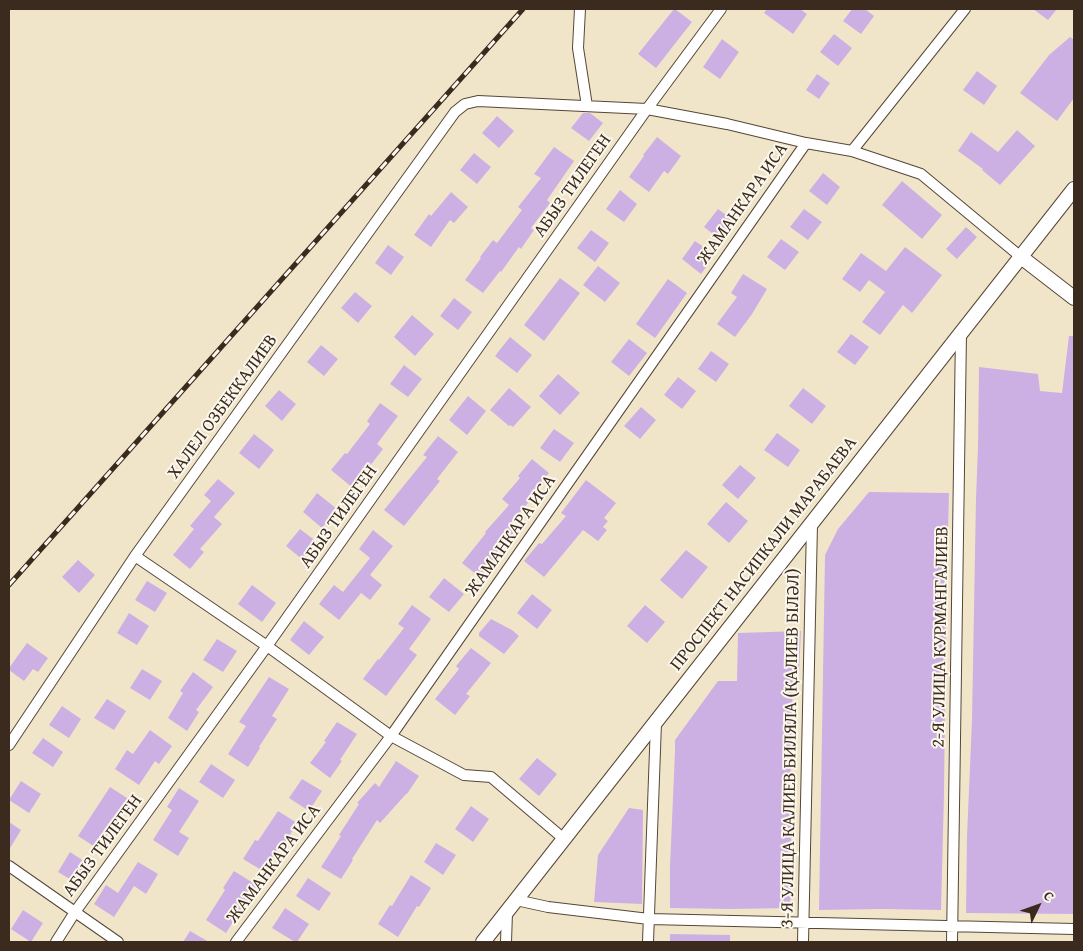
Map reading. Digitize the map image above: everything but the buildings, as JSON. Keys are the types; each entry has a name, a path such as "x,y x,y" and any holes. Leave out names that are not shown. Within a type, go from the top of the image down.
{"main road":[{"name":"ПРОСПЕКТ НАСИПКАЛИ МАРАБАЕВА","path":"483,942 1074,189"},
{"path":"1021,257 1074,298"}],"street":[{"path":"580,9 578,48 587,106 647,110 727,124 806,143 852,151 921,174 1021,257"},
{"name":"АБЫЗ ТИЛЕГЕН","path":"56,942 75,912 721,9"},
{"path":"852,151 965,9"},
{"name":"ХАЛЕЛ ОЗБЕККАЛИЕВ","path":"9,746 135,556 455,112 465,104 478,101 587,106"},
{"name":"ЖАМАНКАРА ИСА","path":"236,942 391,736 806,143"},
{"name":"2-Я УЛИЦА КУРМАНГАЛИЕВ","path":"952,942 961,333"},
{"name":"3-Я УЛИЦА КАЛИЕВ БИЛЯЛА (ҚАЛИЕВ БІЛӘЛ)","path":"804,942 812,524"},
{"path":"135,556 267,646 391,736 464,775 491,777 564,839"},
{"path":"648,942 656,723"},
{"path":"9,866 118,942"},
{"path":"516,900 548,907 649,918 1074,929"},
{"path":"506,942 507,912"}],"railway":[{"path":"9,585 523,9"}]}
